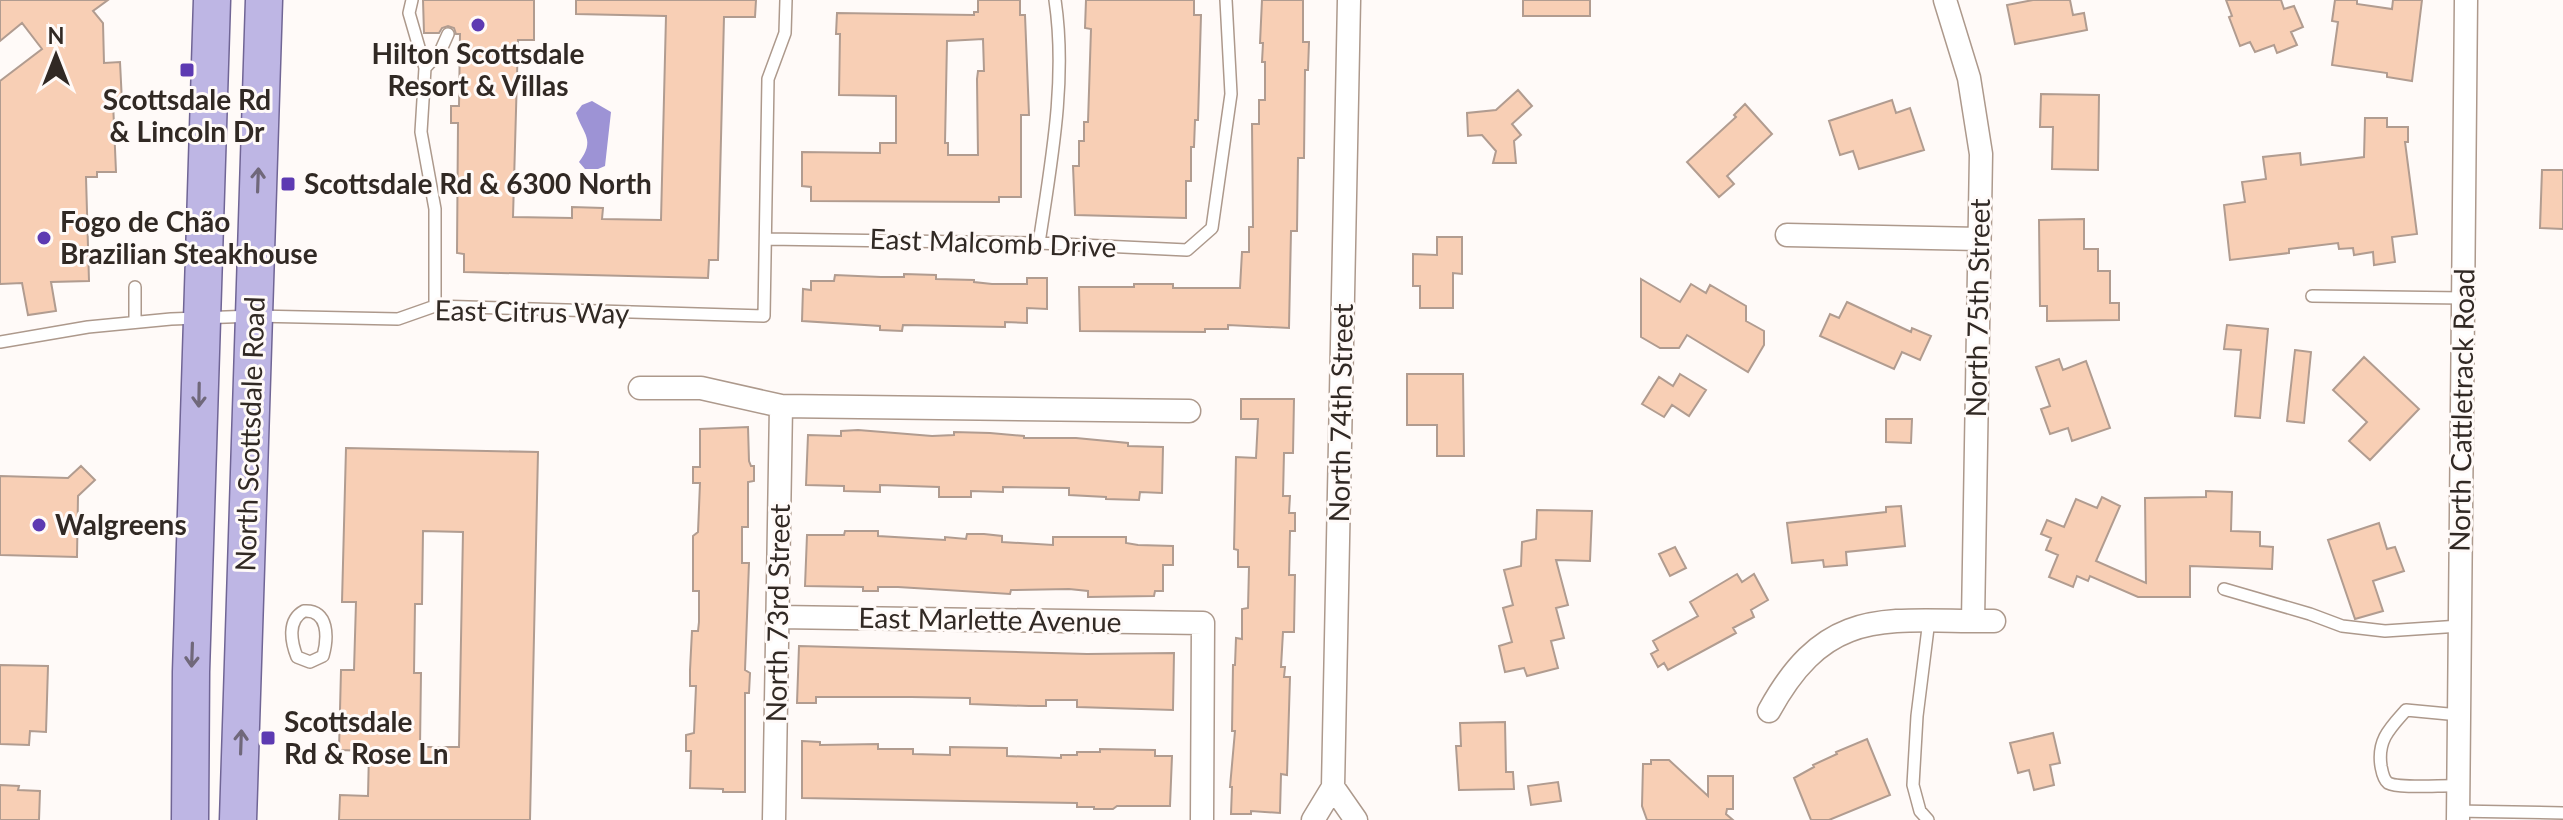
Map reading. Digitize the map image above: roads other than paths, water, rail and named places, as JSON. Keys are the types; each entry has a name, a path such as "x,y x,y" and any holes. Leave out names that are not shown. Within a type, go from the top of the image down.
{"main road":[{"name":"North Scottsdale Road","path":"190,820 191,672 212,0"},
{"name":"North Scottsdale Road","path":"238,820 264,0"}],"street":[{"name":"North 74th Street","path":"1333,787 1349,0"},
{"name":"North 75th Street","path":"1929,620 1984,621 1979,239 1981,154 1969,78 1945,0"},
{"name":"North Cattletrack Road","path":"2457,814 2466,0"},
{"path":"1787,235 1979,239"},
{"path":"640,388 701,388 781,406 1189,411"},
{"name":"North 73rd Street","path":"774,820 781,406"},
{"name":"East Marlette Avenue","path":"778,617 1203,623 1202,820"},
{"path":"1769,711 1786,680 1813,651 1834,637 1894,619 1929,620"},
{"path":"1313,820 1333,787 1356,820"}],"lane":[{"path":"412,0 409,13 425,68 421,132 435,209 435,306"},
{"path":"767,239 768,79 785,33 786,0"},
{"path":"1039,243 1055,131 1060,32 1055,0"},
{"name":"East Malcomb Drive","path":"767,239 1039,243 1187,250 1212,228 1231,94 1226,0"},
{"path":"425,68 440,52 448,34"},
{"name":"East Citrus Way","path":"0,342 88,327 201,317 398,319 435,306 764,316 767,239"},
{"path":"135,287 135,322"},
{"path":"2312,296 2463,298"},
{"path":"2224,589 2342,626 2385,631 2460,626"},
{"path":"311,611 323,617 326,648 323,656 310,662 297,657 291,635 297,615 311,611"},
{"path":"1928,820 1920,811 1913,785 1917,716 1929,620"},
{"path":"2459,715 2406,710 2382,738 2379,758 2382,775 2398,786 2459,786"},
{"path":"2457,814 2563,813"}],"place":[{"name":"Hilton Scottsdale Resort & Villas","path":"478,25"},
{"name":"Scottsdale Rd & Lincoln Dr","path":"187,70"},
{"name":"Scottsdale Rd & 6300 North","path":"288,184"},
{"name":"Fogo de Chão Brazilian Steakhouse","path":"44,238"},
{"name":"Walgreens","path":"39,525"},
{"name":"Scottsdale Rd & Rose Ln","path":"268,738"}]}
